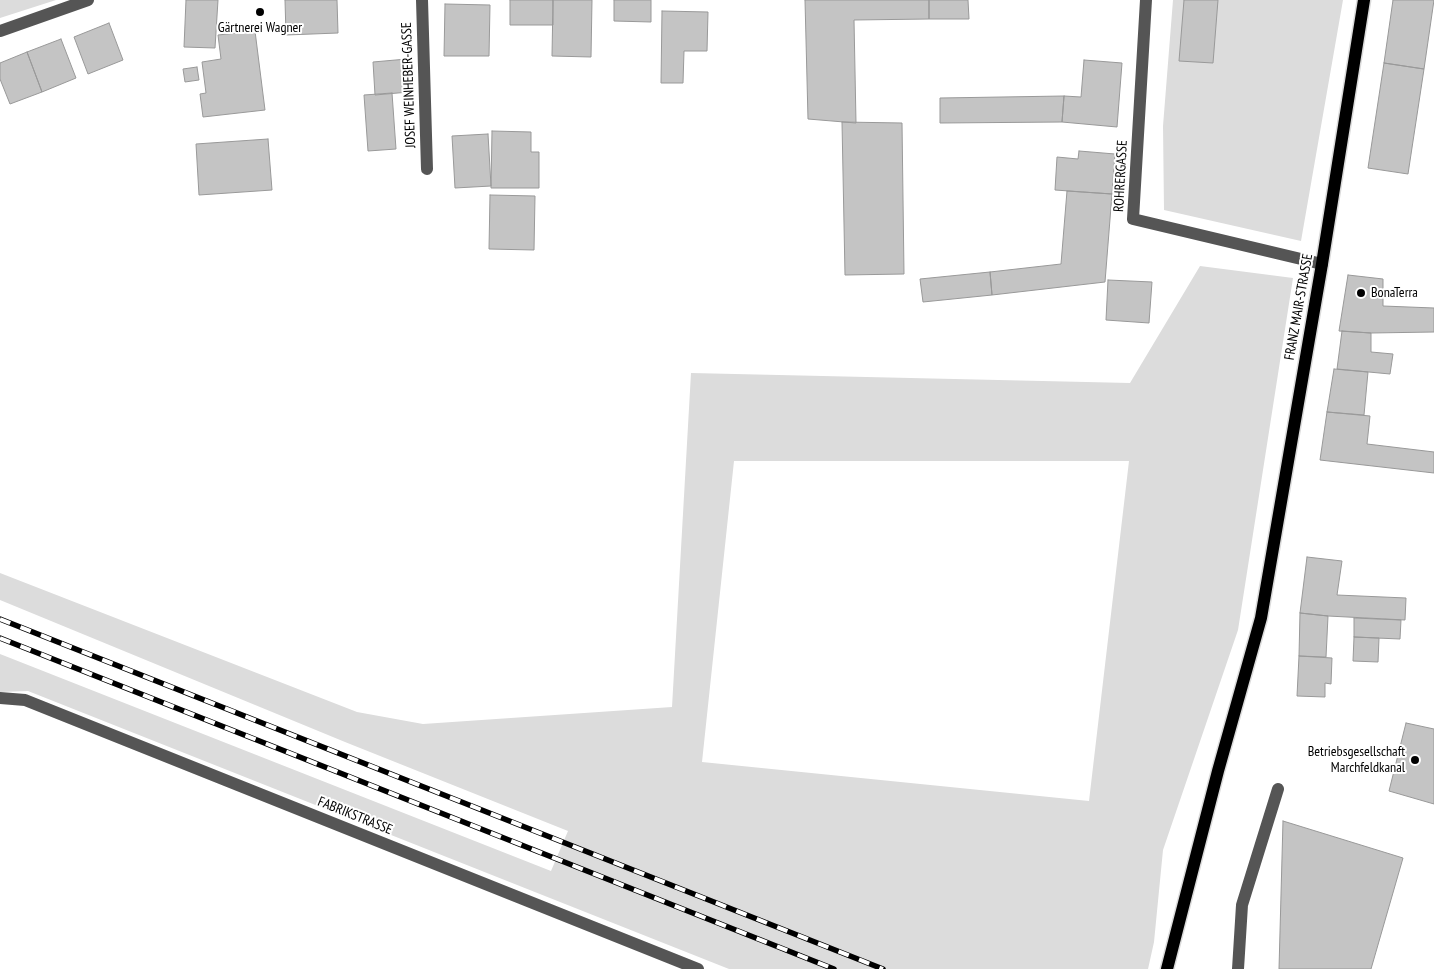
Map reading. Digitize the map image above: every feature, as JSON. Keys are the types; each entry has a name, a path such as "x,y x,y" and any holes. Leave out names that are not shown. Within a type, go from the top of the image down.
{"main road":[{"name":"FRANZ MAIR-STRASSE","path":"1166,969 1215,781 1261,618 1322,264 1364,0"}],"street":[{"path":"0,31 88,0"},
{"name":"JOSEF WEINHEBER-GASSE","path":"422,0 427,169"},
{"name":"ROHRERGASSE","path":"1146,0 1133,219 1322,264"},
{"name":"FABRIKSTRASSE","path":"0,698 25,700 698,969"},
{"path":"1238,969 1242,905 1278,789"}],"shaded area":[{"path":"0,0 56,0 0,18"},
{"path":"1173,0 1343,0 1301,241 1164,210 1163,126"},
{"path":"1200,266 1293,278 1238,630 1163,850 1154,942 1148,969 729,969 28,691 0,692 0,654 551,871 568,831 345,742 0,600 0,573 357,712 423,724 672,707 691,373 1130,383","holes":["734,461 1129,461 1089,801 702,762"]}],"building":[{"path":"186,0 218,0 215,48 184,47"},
{"path":"285,0 337,0 338,33 286,35"},
{"path":"510,0 553,0 553,25 510,25"},
{"path":"553,0 592,0 591,57 552,56"},
{"path":"614,0 651,0 651,22 614,21"},
{"path":"805,0 929,0 929,19 854,20 856,123 808,119"},
{"path":"929,0 968,0 969,19 929,19"},
{"path":"1184,0 1218,0 1213,63 1179,61"},
{"path":"1393,0 1434,0 1424,69 1384,63"},
{"path":"445,4 490,5 489,56 444,56"},
{"path":"662,11 708,12 707,51 684,51 683,83 661,83"},
{"path":"109,23 123,60 88,74 74,37"},
{"path":"255,31 265,110 203,117 200,94 206,93 202,62 221,59 218,35"},
{"path":"61,39 76,78 42,92 27,52"},
{"path":"27,52 42,92 10,104 0,79 0,63"},
{"path":"407,59 409,92 375,95 373,62"},
{"path":"1084,60 1122,63 1117,127 1062,122 1064,96 1081,97"},
{"path":"1384,63 1424,69 1408,174 1368,168"},
{"path":"197,67 199,80 185,82 183,69"},
{"path":"392,93 396,149 368,151 364,95"},
{"path":"1064,96 1062,122 940,123 940,98"},
{"path":"842,122 902,123 904,274 845,275"},
{"path":"492,131 531,132 531,152 539,152 539,188 491,188"},
{"path":"488,134 491,186 455,188 452,136"},
{"path":"268,139 272,190 199,195 196,144"},
{"path":"1079,151 1115,154 1112,194 1055,190 1057,157 1078,159"},
{"path":"1067,191 1112,194 1105,282 992,295 990,272 1061,264"},
{"path":"490,195 535,196 534,250 489,249"},
{"path":"990,272 992,295 923,302 920,279"},
{"path":"1348,275 1383,279 1383,306 1434,308 1434,332 1371,333 1339,331"},
{"path":"1108,280 1152,282 1149,323 1106,320"},
{"path":"1342,331 1371,333 1371,352 1393,354 1390,374 1337,369"},
{"path":"1334,369 1368,372 1364,415 1327,412"},
{"path":"1327,412 1370,416 1367,444 1434,452 1434,473 1320,460"},
{"path":"1307,557 1342,561 1337,595 1406,598 1405,620 1300,613"},
{"path":"1300,613 1328,616 1326,657 1299,656"},
{"path":"1354,618 1401,620 1400,639 1354,637"},
{"path":"1354,637 1379,638 1378,662 1353,661"},
{"path":"1299,656 1332,658 1331,684 1325,683 1325,697 1297,696"},
{"name":"Betriebsgesellschaft Marchfeldkanal","path":"1406,723 1434,729 1434,804 1389,791"},
{"path":"1283,821 1403,858 1371,969 1279,969"}],"railway":[{"path":"0,619 883,969"},
{"path":"0,638 834,969"}],"place":[{"name":"Gärtnerei Wagner","path":"260,12"},
{"name":"BonaTerra","path":"1361,293"},
{"name":"Betriebsgesellschaft Marchfeldkanal","path":"1415,760"}]}
